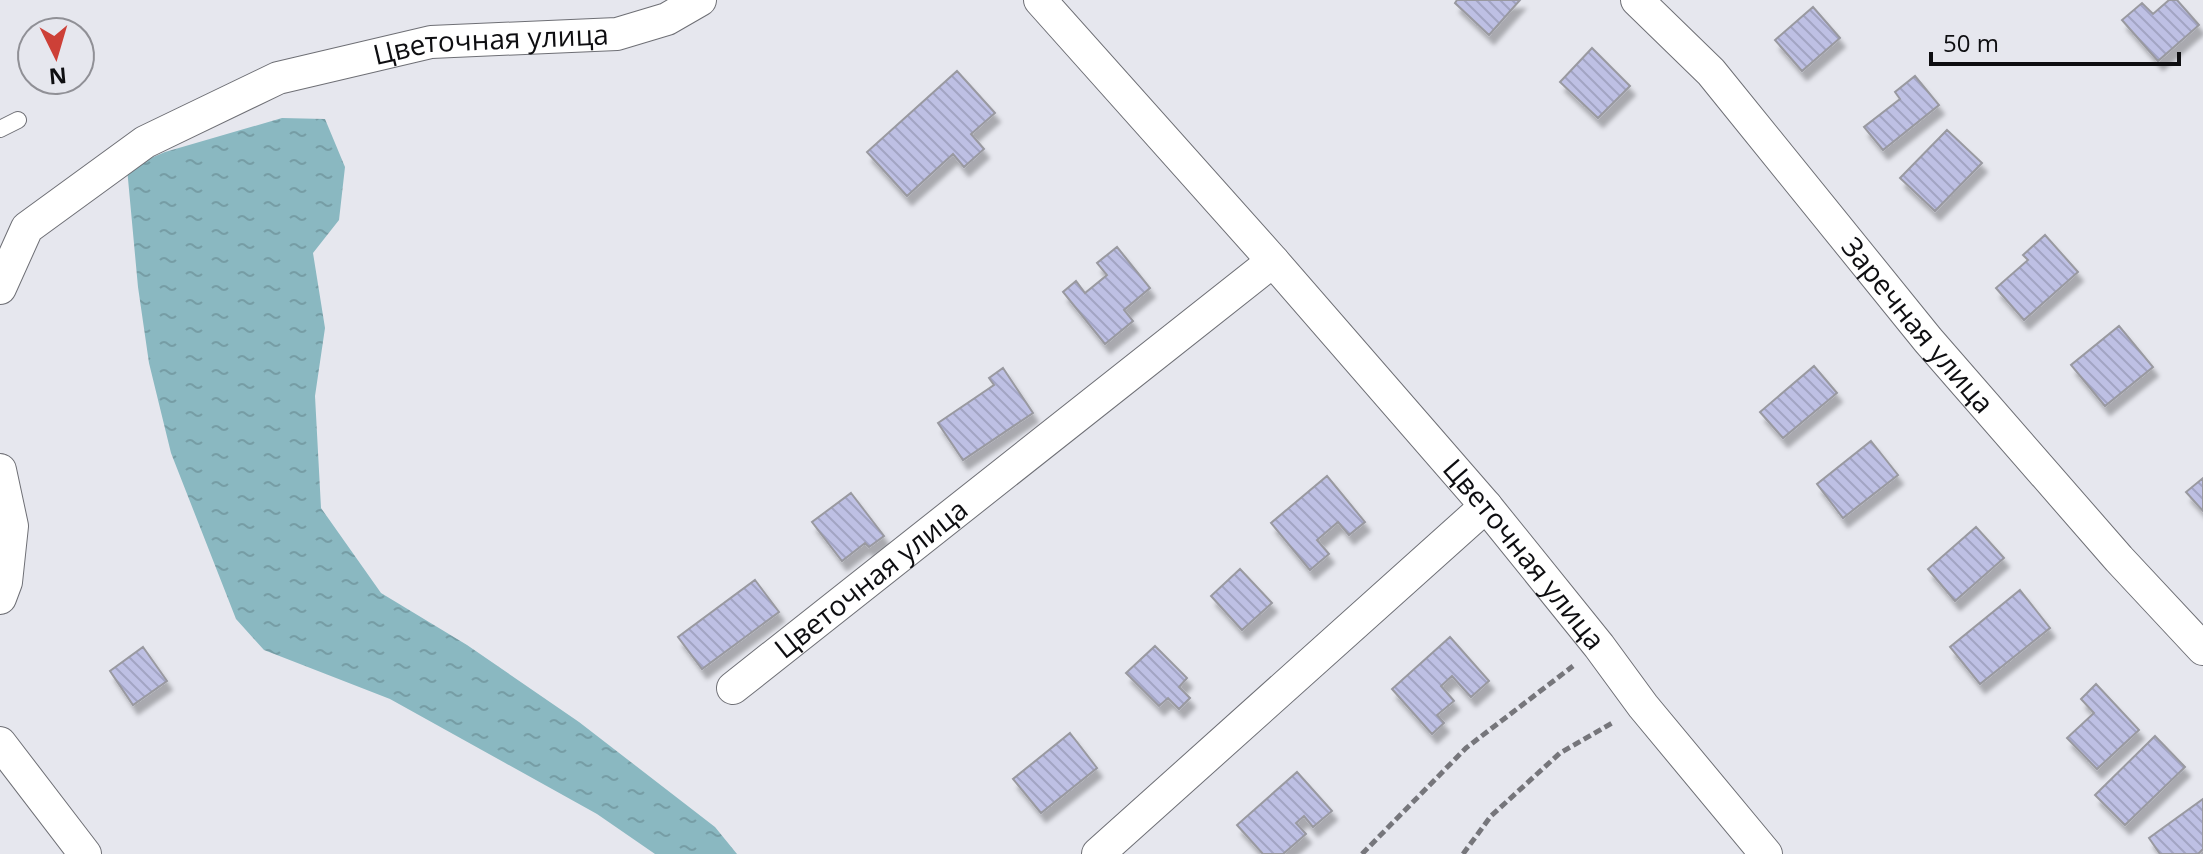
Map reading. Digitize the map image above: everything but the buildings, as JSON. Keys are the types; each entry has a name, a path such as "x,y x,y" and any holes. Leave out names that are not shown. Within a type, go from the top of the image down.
{"street":[{"name":"Цветочная улица","path":"0,288 27,228 145,142 278,78 431,42 617,34 667,19 700,0"},
{"name":"Цветочная улица","path":"1040,0 1486,506 1599,646 1643,706 1766,854"},
{"name":"Заречная улица","path":"1637,0 1711,72 1928,340 2109,548 2203,649"},
{"name":"Цветочная улица","path":"733,688 1273,261"},
{"path":"0,470 12,526 6,582 0,598"},
{"path":"1098,854 1486,506"},
{"path":"0,743 85,854"}],"lane":[{"path":"0,129 18,120"}],"path":[{"path":"1362,854 1466,748 1599,646"},
{"path":"1463,854 1491,816 1560,753 1643,706"}],"water":[{"path":"282,118 325,119 345,167 339,220 313,253 325,328 315,396 321,508 381,593 467,645 579,722 715,827 737,854 655,854 597,814 390,699 264,650 236,619 171,453 149,363 138,287 127,168 165,152"}]}
